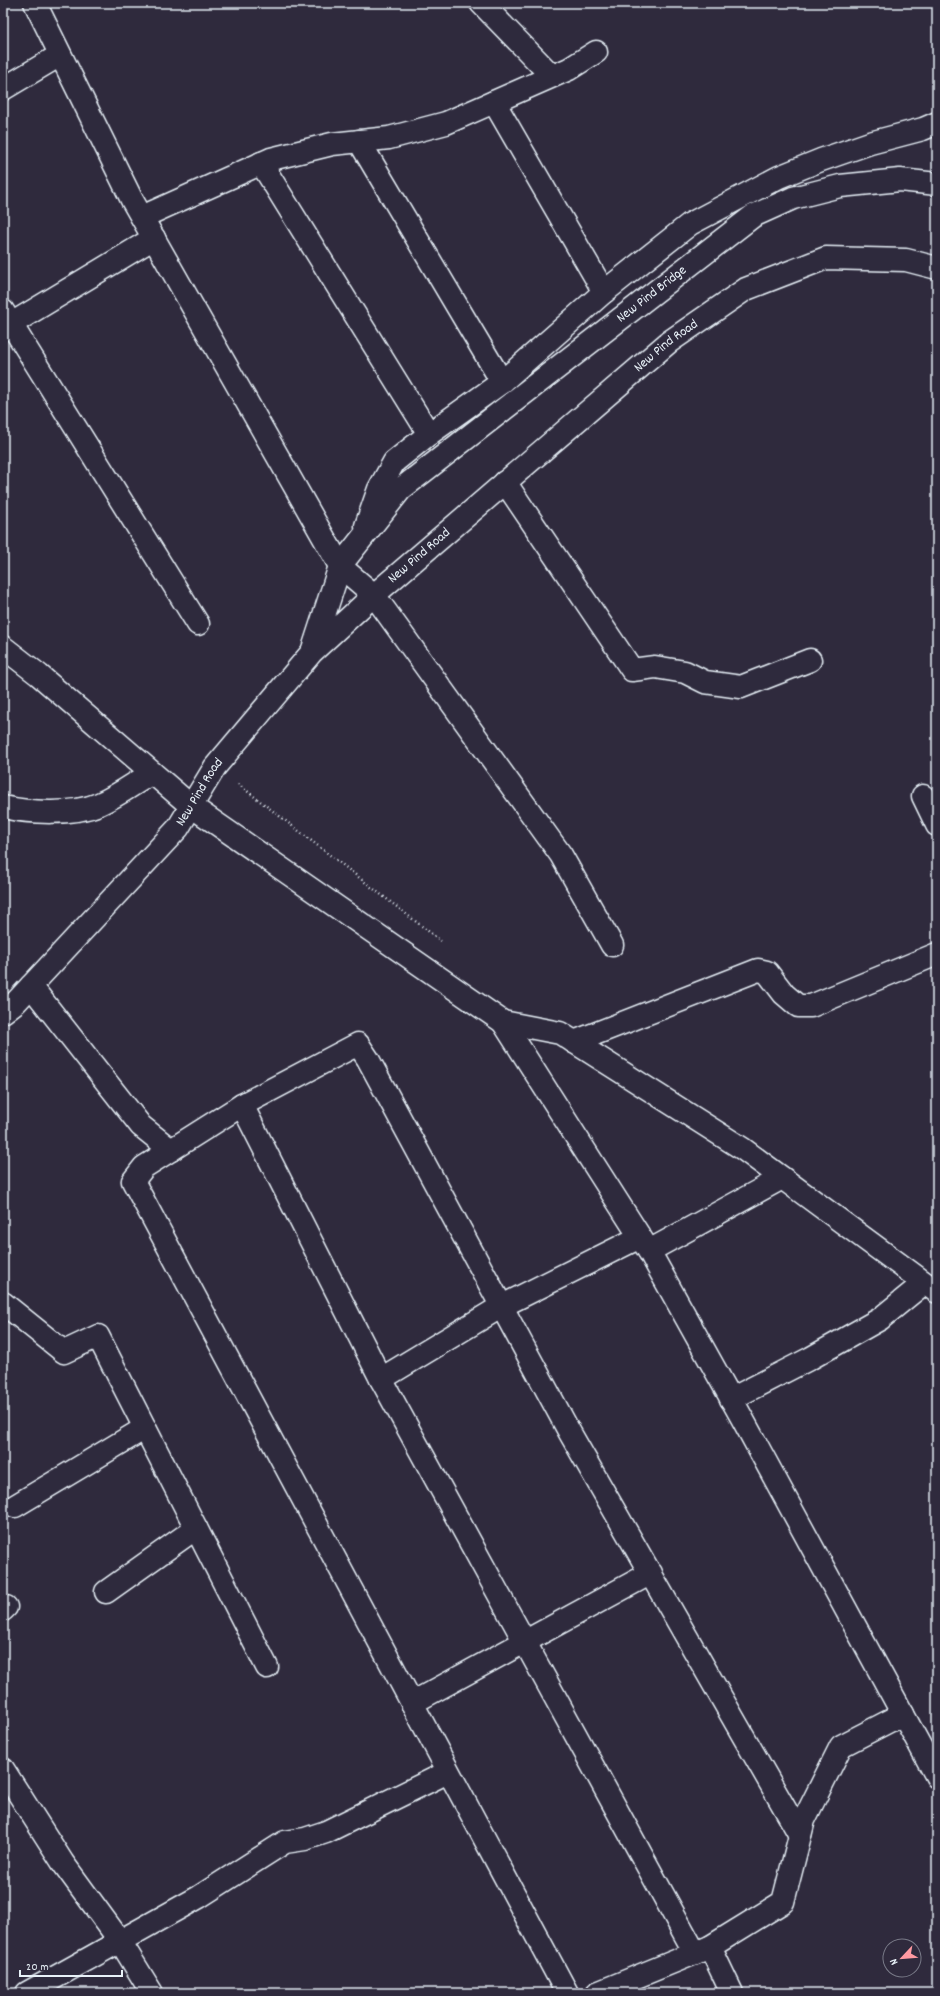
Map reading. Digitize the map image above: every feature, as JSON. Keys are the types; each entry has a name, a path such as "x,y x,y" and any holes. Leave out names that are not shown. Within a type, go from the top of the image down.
{"street":[{"path":"35,3 142,217 340,566 374,595 561,855 612,945"},
{"path":"481,3 552,76"},
{"path":"142,217 271,159 332,144 389,138 446,123 569,69 596,52"},
{"path":"3,89 60,54"},
{"path":"494,102 604,292"},
{"path":"361,540 379,489 394,462 429,434 502,382 604,292 690,224 779,177 821,160 870,143 923,129 937,123"},
{"path":"359,141 502,382"},
{"path":"261,163 429,434"},
{"name":"New Pind Bridge","path":"340,566 402,489 752,216 793,198 840,186 900,180 937,184"},
{"path":"154,238 6,321 198,624"},
{"name":"New Pind Road","path":"3,1012 31,986 178,828 215,767 312,652 374,595 669,342 746,289 826,258 906,260 937,268"},
{"path":"505,482 632,670 655,667 663,668 685,672 705,682 742,687 810,660"},
{"path":"312,652 340,566"},
{"path":"3,647 39,675 191,806 503,1022 644,1244 731,1399 937,1777"},
{"path":"3,806 18,810 43,811 83,809 100,804 152,773"},
{"path":"923,796 937,825"},
{"path":"574,1042 758,970 767,972 784,994 798,1006 811,1006 937,954"},
{"path":"31,986 141,1126 171,1150"},
{"path":"503,1022 560,1033 743,1149 930,1287 880,1319 811,1358 731,1399"},
{"path":"567,1993 133,1180 144,1167 242,1105 358,1044 368,1059 570,1433 800,1835"},
{"path":"242,1105 381,1379 524,1642 702,1950 732,1993"},
{"path":"381,1379 502,1306 644,1244 782,1178"},
{"path":"3,1303 64,1352 98,1336 268,1667"},
{"path":"15,1506 145,1428"},
{"path":"106,1592 196,1528"},
{"path":"412,1704 651,1573"},
{"path":"597,1993 702,1950 783,1902 804,1820 841,1746 903,1714"},
{"path":"3,1769 63,1863 120,1941 152,1993"},
{"path":"27,1993 199,1897 285,1842 305,1839 326,1832 448,1772"}],"path":[{"path":"215,767 447,946"}]}
